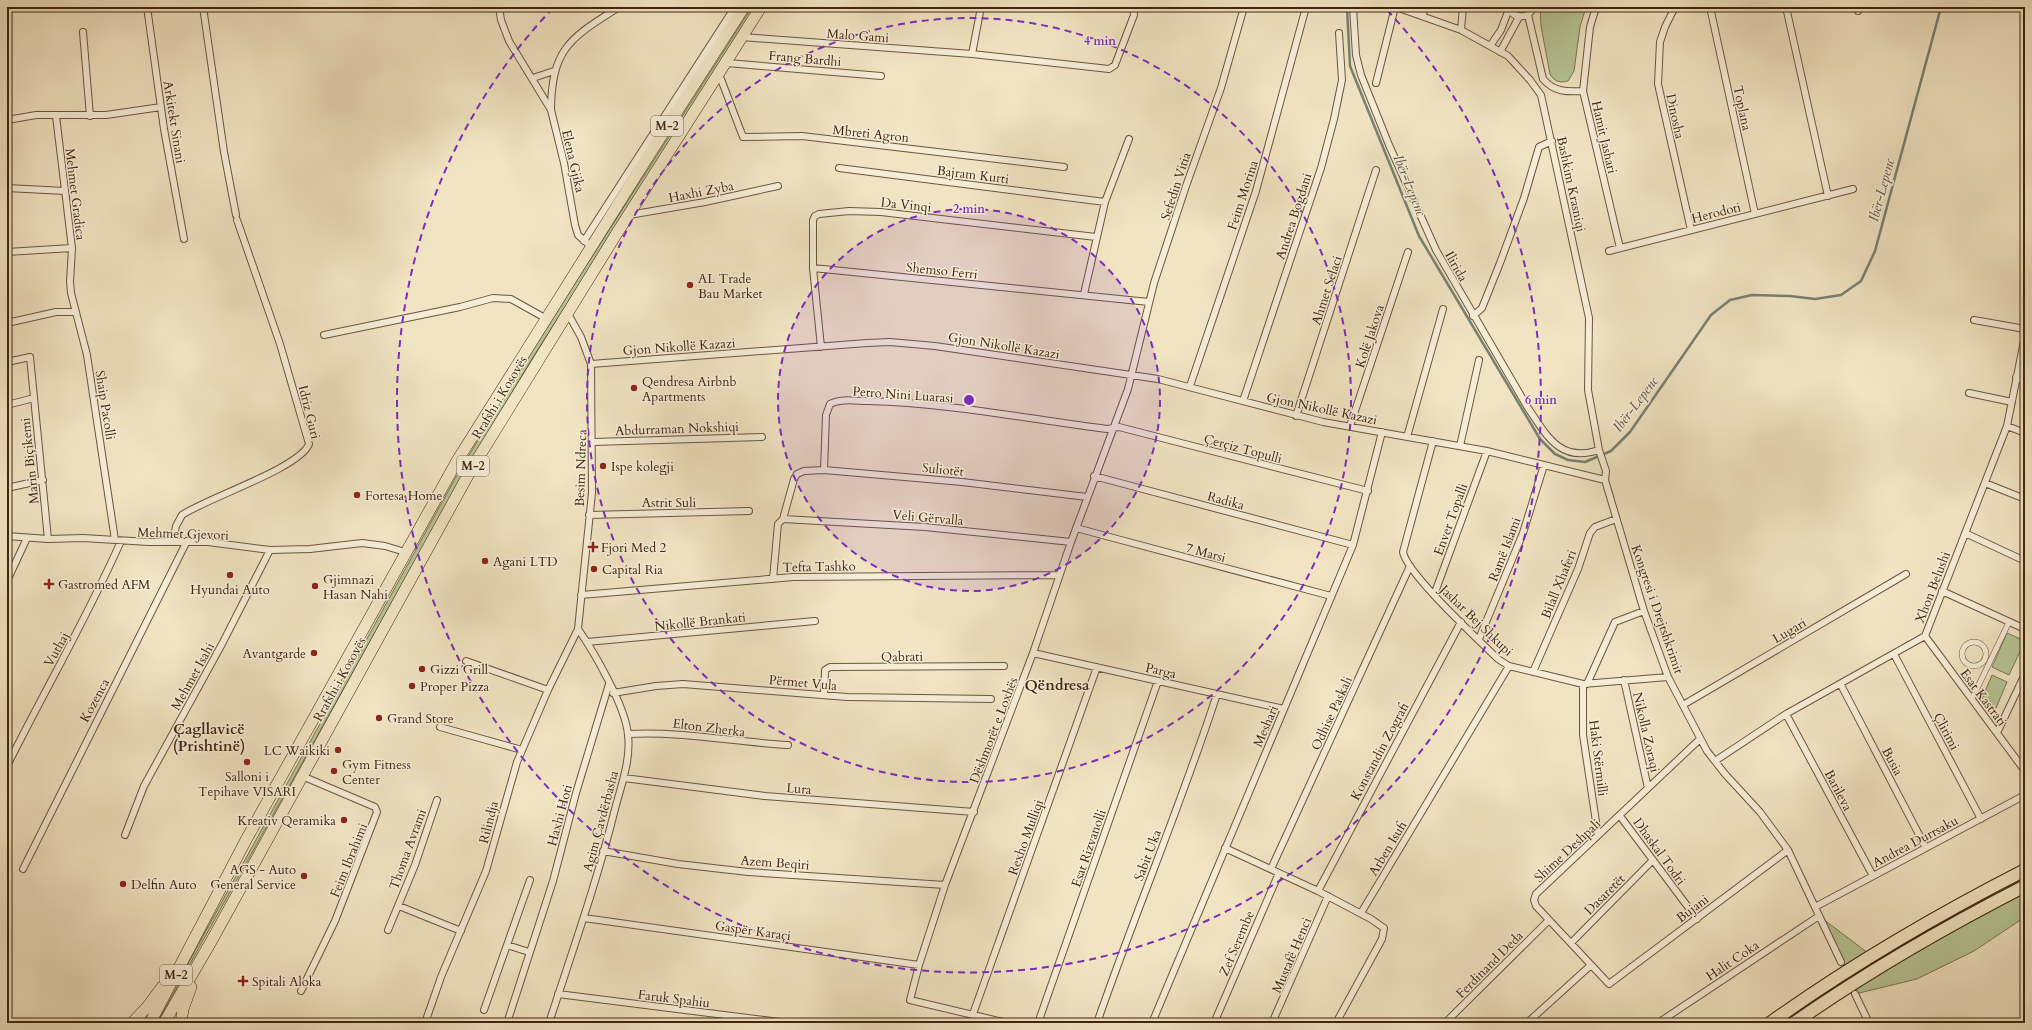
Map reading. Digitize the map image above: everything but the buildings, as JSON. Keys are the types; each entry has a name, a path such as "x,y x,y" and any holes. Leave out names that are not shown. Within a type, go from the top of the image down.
{"highway":[{"name":"Rrafshi i Kosovës","path":"150,1023 201,926 405,552 457,461 545,318 588,243 744,7"},
{"name":"Rrafshi i Kosovës","path":"164,1023 212,940 453,500 567,312 761,7"},
{"path":"1770,1023 1826,984 1878,952 2025,870"},
{"path":"1794,1023 1883,965 1949,926 2025,886"},
{"path":"132,1023 154,1000 184,948 201,926"},
{"path":"182,1023 185,1001 204,963 212,940"}],"street":[{"name":"Arkitekt Sinani","path":"147,7 161,107 184,239"},
{"name":"Idriz Guri","path":"173,542 176,526 182,515 278,469 304,452 308,444 280,344 237,217 224,152 203,7"},
{"name":"Elena Gjika","path":"499,7 504,29 551,110 564,162 575,225 578,235 588,243"},
{"path":"551,110 554,71 561,54 568,44 588,27 619,7"},
{"name":"Rrafshi i Kosovës","path":"588,243 734,7"},
{"path":"972,54 981,7"},
{"name":"Malo Gami","path":"742,37 972,54 1108,69 1115,65 1134,15 1133,7"},
{"name":"Sefedin Vitia","path":"1132,374 1149,302 1186,186 1221,88 1244,7"},
{"name":"Feim Morina","path":"1190,386 1256,191 1306,7"},
{"name":"Ilirida","path":"1353,7 1356,55 1367,94 1436,250 1473,316 1528,408 1554,443 1570,453 1588,454 1599,450"},
{"path":"1376,83 1395,7"},
{"name":"Bashkim Krasniqi","path":"1395,7 1461,30 1508,56 1530,80 1541,95 1589,318 1588,390 1599,450"},
{"path":"1423,16 1424,7"},
{"path":"1461,30 1463,7"},
{"path":"1490,46 1501,30 1508,8 1519,17 1528,15 1534,7"},
{"path":"1583,91 1590,27 1596,7"},
{"name":"Dinosha","path":"1674,7 1660,42 1658,84 1690,230"},
{"name":"Toplana","path":"1710,7 1755,214"},
{"path":"1786,7 1828,196"},
{"name":"Hamit Jashari","path":"1528,15 1544,79 1551,87 1561,91 1583,91 1620,248"},
{"path":"1500,52 1519,17"},
{"path":"83,32 90,116"},
{"name":"Andrea Bogdani","path":"1243,401 1321,168 1334,119 1342,80 1339,33"},
{"name":"Frang Bardhi","path":"727,62 881,76"},
{"path":"533,78 554,71"},
{"name":"Mbreti Agron","path":"719,74 743,137 802,136 1064,167"},
{"path":"7,120 36,115 90,116 161,107"},
{"name":"Mehmet Gradica","path":"56,116 72,248 70,274"},
{"path":"1084,294 1105,202 1129,139"},
{"path":"1473,316 1482,308 1498,269 1524,198 1539,147 1552,141"},
{"name":"Bajram Kurti","path":"838,168 1105,202"},
{"name":"Ahmet Selaci","path":"1296,416 1376,170"},
{"name":"Haxhi Zyba","path":"629,215 705,202 778,186"},
{"path":"7,188 64,191"},
{"name":"Herodoti","path":"1609,251 1853,189"},
{"name":"Da Vinqi","path":"813,268 813,220 815,216 824,213 848,211 881,212 1096,237"},
{"path":"7,252 72,248"},
{"name":"Kolë Jakova","path":"1350,426 1408,252"},
{"path":"813,268 821,347"},
{"name":"Shemso Ferri","path":"813,268 1084,294 1149,302"},
{"name":"Shaip Pacolli","path":"70,274 71,293 87,355 118,540"},
{"path":"324,335 460,307 493,298 511,299 545,318"},
{"path":"1407,437 1443,309"},
{"path":"7,323 56,312 76,312"},
{"name":"Besim Ndreca","path":"567,312 580,337 591,364 593,442 592,493 578,629"},
{"path":"1974,320 2025,329"},
{"name":"Xhon Belushi","path":"1715,761 1786,714 1925,636 2007,426 2025,336"},
{"name":"Gjon Nikollë Kazazi","path":"591,364 890,342 910,342 1060,366 1132,374 1190,386 1296,416 1487,451 1605,480"},
{"name":"Marin Biçikemi","path":"7,362 30,357 48,539"},
{"path":"1460,446 1480,360"},
{"name":"Dëshmorët e Loxhës","path":"1006,1023 910,1000 919,965 946,885 1033,653 1070,542 1132,374"},
{"path":"2016,377 2025,380"},
{"path":"1969,393 2012,402"},
{"path":"7,405 34,398"},
{"name":"Petro Nini Luarasi","path":"824,470 827,409 830,404 835,401 910,403 1113,428"},
{"path":"2007,426 2025,433"},
{"name":"Çerçiz Topulli","path":"1113,428 1122,428 1368,492"},
{"name":"Meshari","path":"1152,1023 1353,545 1368,492 1382,432"},
{"name":"Abdurraman Nokshiqi","path":"593,442 762,437"},
{"name":"Jashar Bej Shkupi","path":"1433,441 1404,552 1410,566 1434,595 1498,659 1509,666 1585,684 1668,677"},
{"path":"1599,450 1606,471 1605,480"},
{"name":"Enver Topalli","path":"1434,595 1487,451"},
{"name":"Ramë Islami","path":"1479,639 1523,533 1544,465"},
{"name":"Suliotët","path":"783,519 790,490 797,474 804,471 824,470 962,482 1087,497"},
{"name":"Radika","path":"1094,476 1353,545"},
{"path":"7,488 43,480"},
{"name":"Kongresi i Drejtshkrimit","path":"1605,480 1644,611 1668,677 1700,739 1715,761 1760,812 1788,850 1841,962"},
{"path":"1985,483 2025,499"},
{"name":"Astrit Suli","path":"589,515 749,511"},
{"path":"773,579 777,530 778,524 783,519"},
{"name":"Veli Gërvalla","path":"783,519 925,528 1070,542"},
{"name":"Bilall Xhaferi","path":"1532,672 1578,569 1590,533 1595,527 1616,519"},
{"name":"7 Marsi","path":"1076,528 1331,596"},
{"path":"1965,533 2025,561"},
{"name":"Mehmet Gjevori","path":"7,536 48,539 83,538 208,542 270,550 310,548 362,542 386,546 405,552"},
{"path":"7,581 27,538"},
{"name":"Vuthaj","path":"7,766 34,711 88,613 118,540"},
{"name":"Kozenca","path":"23,869 90,732 184,550 187,541"},
{"name":"Mehmet Isahi","path":"125,835 144,786 229,631 270,550"},
{"name":"Odhise Paskali","path":"1271,869 1410,566"},
{"name":"Lugari","path":"1682,704 1906,574"},
{"name":"Tefta Tashko","path":"581,595 812,576 1059,575"},
{"path":"1942,591 2025,629"},
{"path":"1585,684 1615,622 1644,611"},
{"name":"Nikollë Brankati","path":"587,642 816,620"},
{"name":"Konstandin Zografi","path":"1318,891 1461,622"},
{"path":"1972,699 2009,622"},
{"name":"Agim Çavdërbasha","path":"549,1023 584,918 624,778 628,734 609,684 587,642 578,629"},
{"name":"Rilindja","path":"425,1023 441,977 486,871 507,790 522,750 548,690 578,629"},
{"name":"Esat Kastrati","path":"1925,636 2025,771"},
{"path":"1971,642 1981,643 1986,651 1985,656 1984,660 1976,666 1966,664 1962,655 1964,646 1971,642"},
{"name":"Parga","path":"1033,653 1284,709"},
{"name":"Çlirimi","path":"1894,654 1981,819"},
{"path":"1985,656 1991,658"},
{"path":"466,661 548,690"},
{"name":"Qabrati","path":"824,695 825,670 830,668 1004,666"},
{"name":"Arben Isufi","path":"1361,913 1509,666"},
{"name":"Rexho Mulliqi","path":"973,1014 1097,667"},
{"path":"1998,733 2025,674"},
{"name":"Nikolla Zoraqi","path":"1624,680 1648,788"},
{"name":"Esat Rizvanolli","path":"1038,1023 1158,681"},
{"name":"Haxhi Hoti","path":"507,1023 553,881 576,793 609,684"},
{"name":"Përmet Vula","path":"613,693 656,686 683,684 824,695 992,699"},
{"name":"Haki Stërmilli","path":"1585,684 1583,735 1598,835"},
{"name":"Busia","path":"1840,685 1926,848"},
{"name":"Sabit Uka","path":"1097,1023 1133,921 1199,748 1217,694"},
{"name":"Barileva","path":"1786,714 1872,876"},
{"path":"440,727 522,750"},
{"name":"Elton Zherka","path":"628,734 678,733 758,744 788,745"},
{"name":"Shime Deshpali","path":"1609,984 1534,903 1536,894 1700,739"},
{"name":"Feim Ibrahimi","path":"301,991 335,921 377,815 374,807 302,776"},
{"name":"Lura","path":"624,778 765,796 974,812"},
{"name":"Andrea Durrsaku","path":"1815,907 2025,795"},
{"name":"Thoma Avrami","path":"388,930 415,865 437,800"},
{"name":"Dhaskal Todri","path":"1620,816 1697,919"},
{"path":"1225,848 1328,896 1361,913 1384,928 1384,935 1336,1023"},
{"name":"Bujani","path":"1609,984 1788,850"},
{"name":"Azem Beqiri","path":"603,851 678,864 748,872 946,885"},
{"name":"Dasaretët","path":"1571,943 1653,860"},
{"name":"Zef Serembe","path":"1214,1023 1279,872"},
{"path":"484,1010 530,880"},
{"name":"Mustafë Henci","path":"1272,1023 1328,896"},
{"name":"Thoma Avrami","path":"399,906 461,930"},
{"name":"Halit Coka","path":"1658,1023 1819,916"},
{"name":"Gaspër Karaçi","path":"584,918 919,965"},
{"name":"Ferdinand Deda","path":"1445,1023 1549,920"},
{"path":"507,945 529,952"},
{"path":"1527,1023 1591,965"},
{"name":"Faruk Spahiu","path":"558,994 788,1023"},
{"path":"1855,994 1869,1023"}],"green space":[{"path":"752,7 757,7 533,357 460,480 157,1023 155,1023 456,477 529,355"},
{"path":"1540,7 1586,7 1580,27 1574,71 1568,81 1558,81 1550,74 1541,26"},
{"path":"2007,633 2025,641 2009,675 1992,667"},
{"path":"1992,675 2007,682 1996,708 1981,701"},
{"path":"2025,870 2025,917 1974,951 1917,979 1855,994 1819,916 1872,956"}],"waterway":[{"name":"Ibër-Lepenc","path":"1347,7 1350,66 1419,236 1540,439 1555,454 1568,460 1585,462 1611,451 1630,432 1711,315 1730,300 1752,295 1790,296 1815,299 1841,295 1861,281 1875,251 1941,7"}],"place":[{"name":"AL Trade Bau Market","path":"690,285"},
{"name":"Qendresa Airbnb Apartments","path":"634,388"},
{"name":"Ispe kolegji","path":"603,466"},
{"name":"Fortesa Home","path":"357,495"},
{"name":"Fjori Med 2","path":"593,547"},
{"name":"Agani LTD","path":"485,561"},
{"name":"Capital Ria","path":"594,569"},
{"name":"Hyundai Auto","path":"230,575"},
{"name":"Gastromed AFM","path":"49,584"},
{"name":"Gjimnazi Hasan Nahi","path":"315,586"},
{"name":"Avantgarde","path":"314,653"},
{"name":"Gizzi Grill","path":"422,669"},
{"name":"Proper Pizza","path":"412,686"},
{"name":"Grand Store","path":"379,718"},
{"name":"LC Waikiki","path":"338,750"},
{"name":"Salloni i Tepihave VISARI","path":"247,762"},
{"name":"Gym Fitness Center","path":"334,771"},
{"name":"Kreativ Qeramika","path":"344,820"},
{"name":"AGS - Auto General Service","path":"304,876"},
{"name":"Delfin Auto","path":"123,884"},
{"name":"Spitali Aloka","path":"243,981"}],"district":[{"name":"Qëndresa","path":"1057,685"},
{"name":"Çagllavicë (Prishtinë)","path":"209,738"}]}
